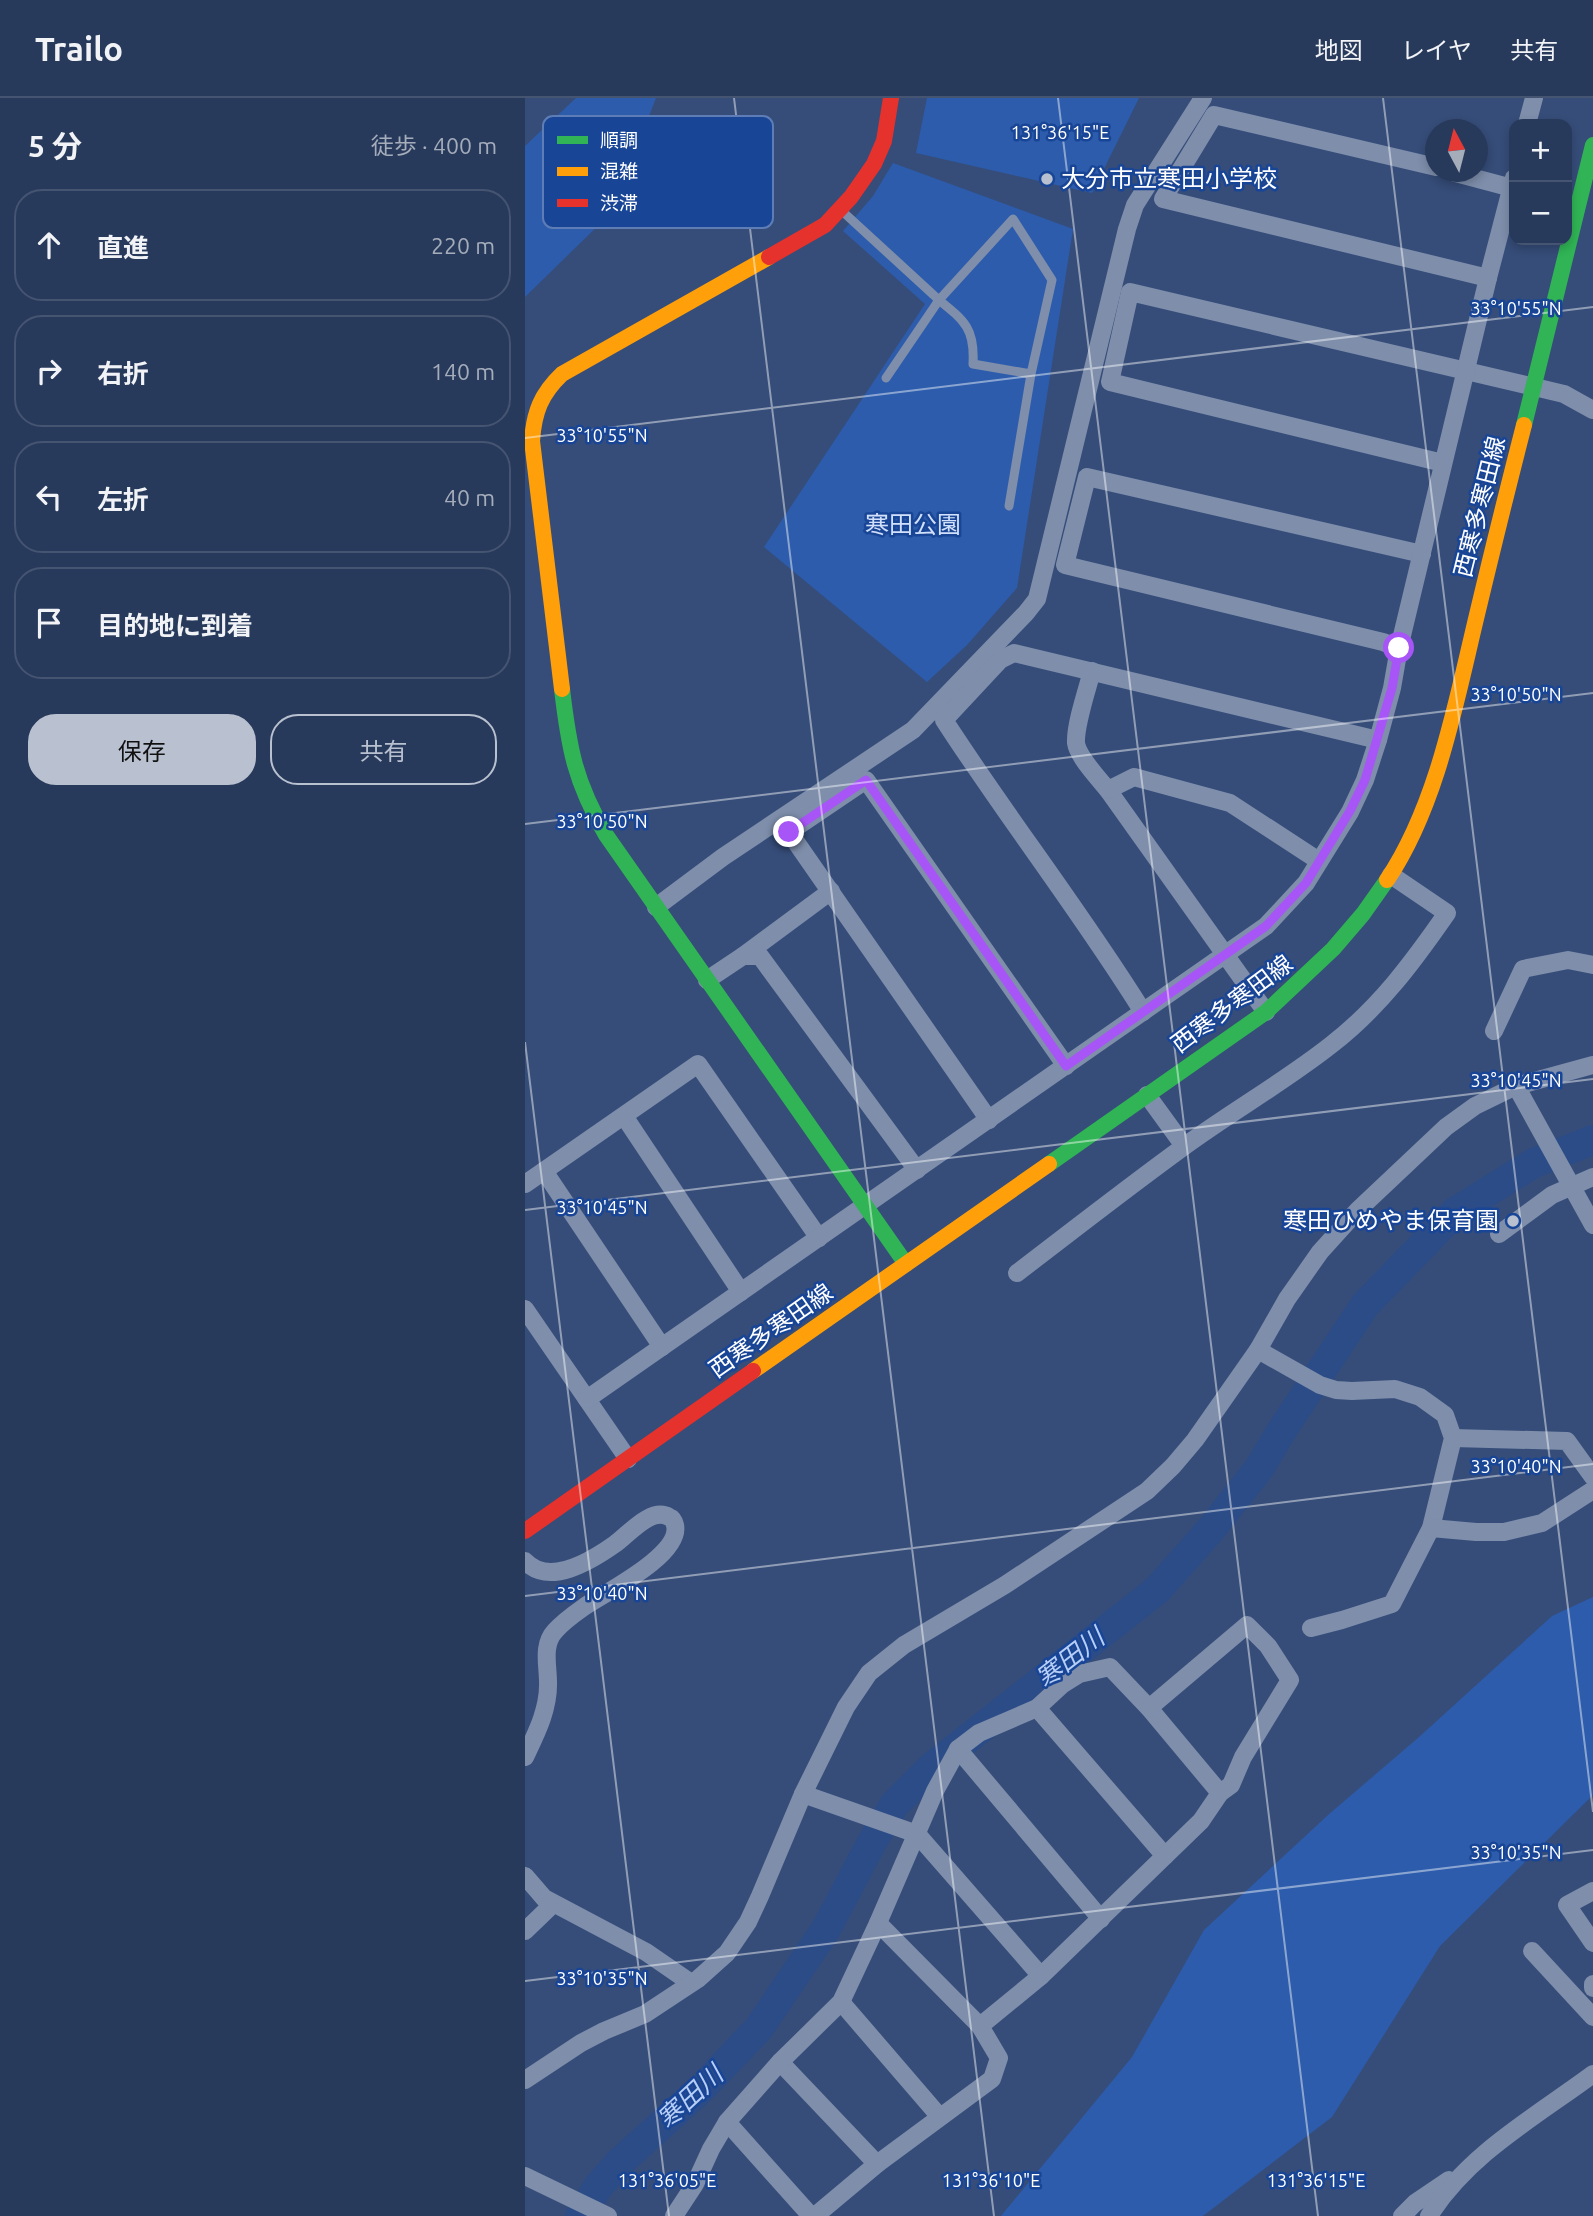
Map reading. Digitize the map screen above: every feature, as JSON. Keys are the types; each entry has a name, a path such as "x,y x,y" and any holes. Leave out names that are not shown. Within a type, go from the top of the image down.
{"main road":[{"path":"891,98 884,140 877,157 841,210 825,225 562,374 542,394 536,407 533,441 569,746 587,804 707,981 906,1264"},
{"name":"西寒多寒田線","path":"525,1531 1266,1012 1317,966 1367,909 1391,875 1419,814 1450,724 1533,388 1589,180 1593,145"}],"street":[{"path":"656,907 723,857 913,730 1037,599 1127,229 1135,205 1203,98"},
{"path":"1528,119 1534,98"},
{"path":"1425,164 1214,115 1163,199 1488,278"},
{"path":"1488,178 1509,182"},
{"path":"587,1399 1266,926 1306,883 1350,811 1365,780 1378,740 1509,198"},
{"path":"1443,463 1110,382 1130,292 1564,394 1593,410"},
{"path":"1399,648 1065,565 1087,477 1422,554"},
{"path":"1143,1012 1115,967 944,720 1000,660 1014,653 1378,740"},
{"path":"1092,671 1076,744 1081,756 1266,1012"},
{"path":"1108,790 1134,777 1230,803 1319,861"},
{"path":"989,1119 789,832 866,780 1066,1066"},
{"path":"1017,1273 1184,1146 1333,1044 1371,1009 1402,976 1447,913 1391,875"},
{"path":"707,981 831,891"},
{"path":"743,956 760,956 917,1170"},
{"path":"1494,1031 1523,969 1568,960 1593,965"},
{"path":"525,1184 698,1064 819,1238"},
{"path":"525,2080 581,2043 645,2014 718,1963 748,1922 772,1872 803,1794 846,1707 869,1674 904,1645 1005,1585 1147,1491 1195,1440 1258,1350 1287,1299 1320,1252 1358,1210 1446,1127 1475,1106 1516,1086 1593,1065"},
{"path":"1516,1086 1593,1225"},
{"path":"1147,1095 1184,1146"},
{"path":"624,1116 741,1292"},
{"path":"544,1171 662,1347"},
{"path":"1499,1234 1552,1195 1593,1177"},
{"path":"525,1309 628,1459"},
{"path":"1258,1350 1320,1385 1336,1390 1395,1389 1420,1397 1445,1415 1453,1438 1431,1528 1392,1604 1311,1628"},
{"path":"1453,1438 1567,1441 1593,1477"},
{"path":"1431,1528 1504,1532 1542,1523 1593,1490"},
{"path":"525,1561 536,1571 549,1574 576,1566 615,1545 645,1520 666,1515 673,1520 675,1528 672,1541 646,1567 582,1608 551,1636 547,1651 547,1696 540,1725 525,1757"},
{"path":"980,2026 1041,1976 1201,1821 1220,1793 1231,1785 1243,1757 1290,1680 1268,1646 1247,1625 1149,1708"},
{"path":"674,2216 695,2185 727,2122 780,2062 841,2002 935,1791 958,1749 979,1733 1037,1708 1079,1674 1110,1667 1149,1708 1220,1793"},
{"path":"1037,1708 1165,1856"},
{"path":"958,1749 1101,1919"},
{"path":"803,1794 917,1834 1041,1976"},
{"path":"527,1884 553,1904 646,1952 691,1983"},
{"path":"1593,1891 1567,1905 1593,1942"},
{"path":"525,1931 553,1904"},
{"path":"727,2122 813,2216 877,2164 992,2078 999,2059 980,2026 878,1923"},
{"path":"1532,1951 1593,2017"},
{"path":"841,2002 940,2118"},
{"path":"780,2062 877,2164"},
{"path":"1402,2216 1415,2203 1469,2167 1497,2143 1593,2074"},
{"path":"1429,2216 1469,2167"},
{"path":"525,2176 608,2216"}],"lane":[{"path":"841,210 960,317 970,330 974,345 973,364 1031,374"},
{"path":"886,377 939,300 1013,219 1052,280 1031,374 1009,506"}],"green space":[{"path":"576,98 656,98 649,116 557,116"},
{"name":"大分市立寒田小学校","path":"927,98 1139,98 1092,193 916,153"},
{"path":"543,129 543,228 596,228 525,297 525,146"},
{"name":"寒田公園","path":"893,163 1073,229 1017,588 967,645 927,682 764,547 925,304 843,231 873,196"},
{"path":"1593,1597 1593,1795 1440,1946 1332,2117 1203,2216 1001,2216 1132,2057 1204,1930 1328,1815 1419,1737 1552,1616"}],"waterway":[{"name":"寒田川","path":"580,2216 598,2187 619,2163 702,2088 759,2028 826,1929 894,1805 933,1766 1157,1590 1212,1528 1260,1467 1365,1305 1455,1212 1534,1163 1593,1140"}],"traffic: fast":[{"path":"1524,425 1593,145"},
{"path":"562,689 575,765 587,798 606,835 906,1264"},
{"path":"1049,1164 1266,1012 1333,949 1387,880"}],"traffic: slow":[{"path":"562,689 532,441 540,404 562,374 769,257"},
{"path":"1387,880 1419,821 1442,756 1524,425"},
{"path":"753,1371 1049,1164"}],"traffic: jam":[{"path":"769,257 825,225 851,197 874,164 884,141 891,98"},
{"path":"525,1531 753,1371"}],"place":[{"name":"大分市立寒田小学校","path":"1047,179"},
{"name":"寒田ひめやま保育園","path":"1513,1221"}],"route":[{"path":"789,832 866,780 1066,1066 1266,926 1306,883 1350,811 1365,780 1392,688 1399,648"}]}
